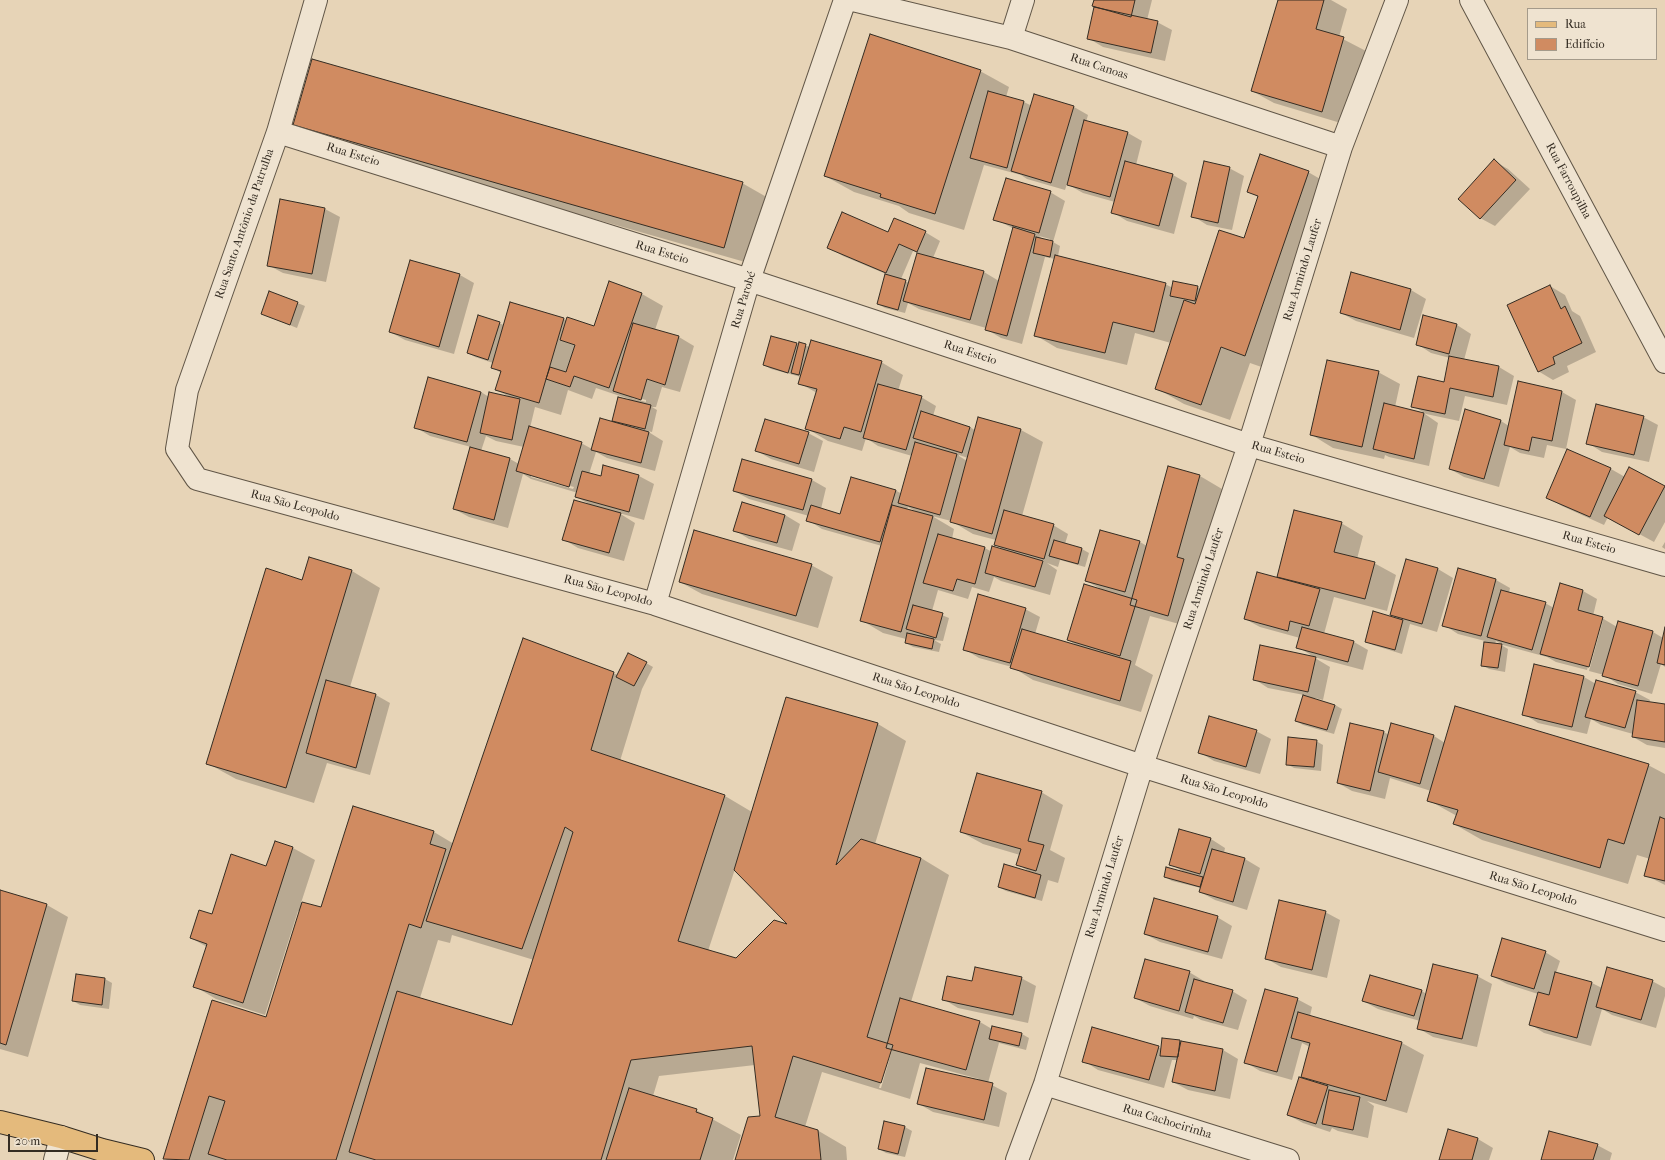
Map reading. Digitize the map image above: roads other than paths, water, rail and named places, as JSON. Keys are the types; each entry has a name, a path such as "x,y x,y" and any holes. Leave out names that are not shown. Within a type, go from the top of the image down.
{"main road":[{"path":"0,1122 143,1160"}],"street":[{"name":"Rua Santo Antônio da Patrulha","path":"177,449 187,390 278,132 316,0"},
{"name":"Rua Parobé","path":"655,604 749,280 845,0"},
{"name":"Rua Canoas","path":"853,0 1011,38 1341,147"},
{"path":"1011,38 1023,0"},
{"name":"Rua Armindo Laufer","path":"1017,1160 1046,1084 1142,766 1249,445 1341,147 1397,0"},
{"name":"Rua Farroupilha","path":"1471,0 1665,362"},
{"name":"Rua Esteio","path":"278,132 749,280 1249,445 1665,565"},
{"name":"Rua São Leopoldo","path":"177,449 196,479 655,604 1142,766 1665,930"},
{"name":"Rua Cachoeirinha","path":"1046,1084 1288,1160"},
{"path":"55,1160 61,1137"}]}
